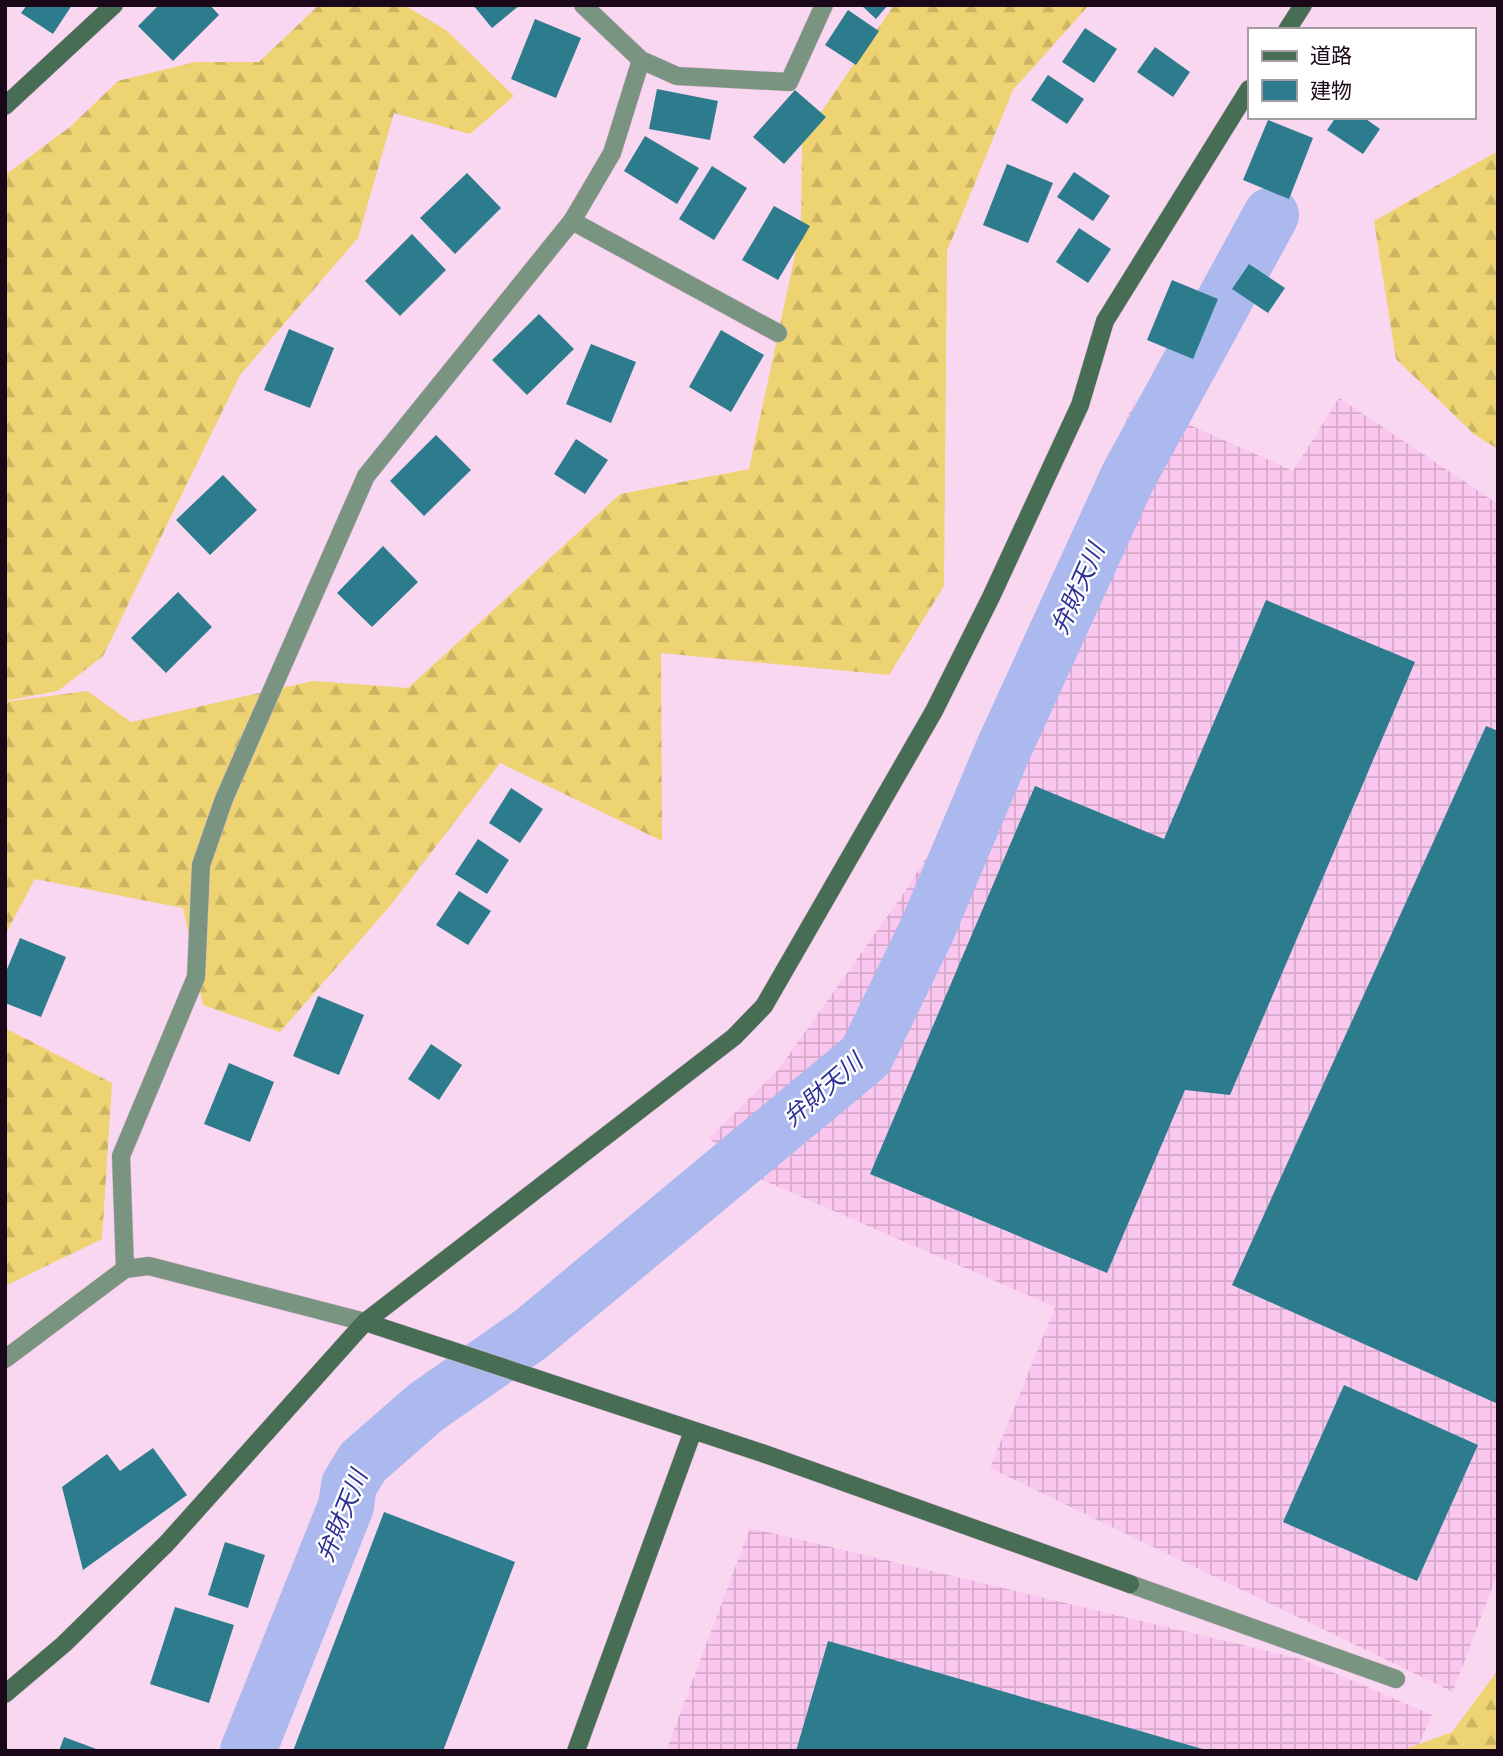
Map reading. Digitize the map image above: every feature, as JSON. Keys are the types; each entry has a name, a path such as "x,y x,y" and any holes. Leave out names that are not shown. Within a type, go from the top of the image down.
{"street":[{"path":"5,106 114,5"},
{"path":"583,5 641,60 677,76 789,82 824,5"},
{"path":"1288,28 1303,5"},
{"path":"125,1269 121,1156 196,977 201,865 224,799 366,476 572,221 612,153 641,60"},
{"path":"5,1694 64,1644 167,1543 365,1322 734,1037 764,1006 934,711 968,643 1080,405 1105,321 1248,91"},
{"path":"572,221 778,332"},
{"path":"5,1359 125,1269 149,1266 365,1322 418,1339 693,1431 1396,1679"},
{"path":"576,1751 693,1431"}],"shaded area":[{"path":"1339,398 1498,504 1498,1572 1453,1692 990,1468 1055,1307 749,1174 709,1138 778,1070 904,893 1016,714 1134,400 1293,471"},
{"path":"750,1528 1302,1659 1432,1715 1416,1751 666,1751"}],"green space":[{"path":"319,5 404,5 446,30 514,96 470,134 394,113 358,238 240,375 103,656 58,691 5,701 5,175 70,127 118,81 195,62 259,62"},
{"path":"894,5 1089,5 1013,90 947,251 944,586 889,675 661,653 662,841 500,763 390,906 280,1032 203,1005 183,908 35,879 5,935 5,702 87,691 131,722 313,681 408,688 620,494 749,469 801,227 802,140"},
{"path":"1498,151 1498,449 1475,435 1396,359 1374,221"},
{"path":"5,1028 112,1083 102,1239 5,1286"},
{"path":"1498,1670 1498,1751 1400,1751 1452,1732"}],"building":[{"path":"27,5 72,5 53,34 21,13"},
{"path":"159,5 210,5 219,15 173,61 138,26"},
{"path":"473,5 520,5 492,28"},
{"path":"861,5 888,5 876,19"},
{"path":"848,10 879,31 856,65 825,45"},
{"path":"535,19 581,38 556,98 511,79"},
{"path":"1085,28 1117,49 1094,83 1062,62"},
{"path":"1155,47 1190,72 1173,97 1137,72"},
{"path":"1048,75 1084,99 1067,124 1031,100"},
{"path":"657,89 718,101 710,140 649,129"},
{"path":"795,90 826,117 784,164 753,137"},
{"path":"1335,119 1366,119 1380,129 1363,154 1327,130"},
{"path":"1268,120 1313,138 1289,199 1243,180"},
{"path":"645,136 699,168 677,204 624,171"},
{"path":"1007,164 1053,183 1028,243 983,225"},
{"path":"712,166 747,188 714,240 679,219"},
{"path":"1074,172 1110,196 1093,221 1057,197"},
{"path":"467,173 501,208 455,254 420,218"},
{"path":"774,206 810,226 778,280 742,260"},
{"path":"1079,228 1111,249 1088,283 1056,262"},
{"path":"412,234 446,270 400,316 365,281"},
{"path":"1249,264 1285,288 1268,313 1232,289"},
{"path":"1172,280 1218,299 1193,359 1147,340"},
{"path":"539,314 574,349 527,395 492,360"},
{"path":"289,329 334,348 310,408 264,390"},
{"path":"721,330 764,355 731,412 689,387"},
{"path":"591,344 636,362 611,423 566,404"},
{"path":"436,435 471,470 424,516 390,481"},
{"path":"576,439 608,460 585,494 554,474"},
{"path":"223,475 257,510 210,555 176,520"},
{"path":"383,546 418,582 372,627 337,593"},
{"path":"178,592 212,627 166,673 131,638"},
{"path":"1266,600 1415,662 1230,1095 1185,1090 1107,1273 870,1174 1035,786 1164,839"},
{"path":"1486,726 1498,731 1498,1404 1232,1285"},
{"path":"511,788 543,809 520,843 489,823"},
{"path":"478,839 509,860 487,894 455,874"},
{"path":"459,891 491,911 468,945 436,925"},
{"path":"20,938 66,957 41,1017 5,1003 5,974"},
{"path":"318,996 364,1015 339,1075 293,1056"},
{"path":"431,1044 462,1065 439,1100 408,1079"},
{"path":"229,1063 274,1082 250,1142 204,1124"},
{"path":"1344,1385 1478,1445 1417,1581 1283,1522"},
{"path":"153,1448 187,1495 83,1570 62,1487 107,1454 120,1471"},
{"path":"384,1512 515,1562 443,1751 293,1751"},
{"path":"225,1542 265,1555 248,1608 208,1595"},
{"path":"175,1607 234,1625 209,1703 150,1684"},
{"path":"828,1641 1206,1750 1206,1751 796,1751"},
{"path":"64,1737 99,1750 99,1751 59,1751"}],"waterway":[{"name":"弁財天川","path":"248,1751 346,1506 349,1485 363,1462 426,1407 531,1334 866,1056 927,930 1003,750 1128,477 1271,215"}]}
